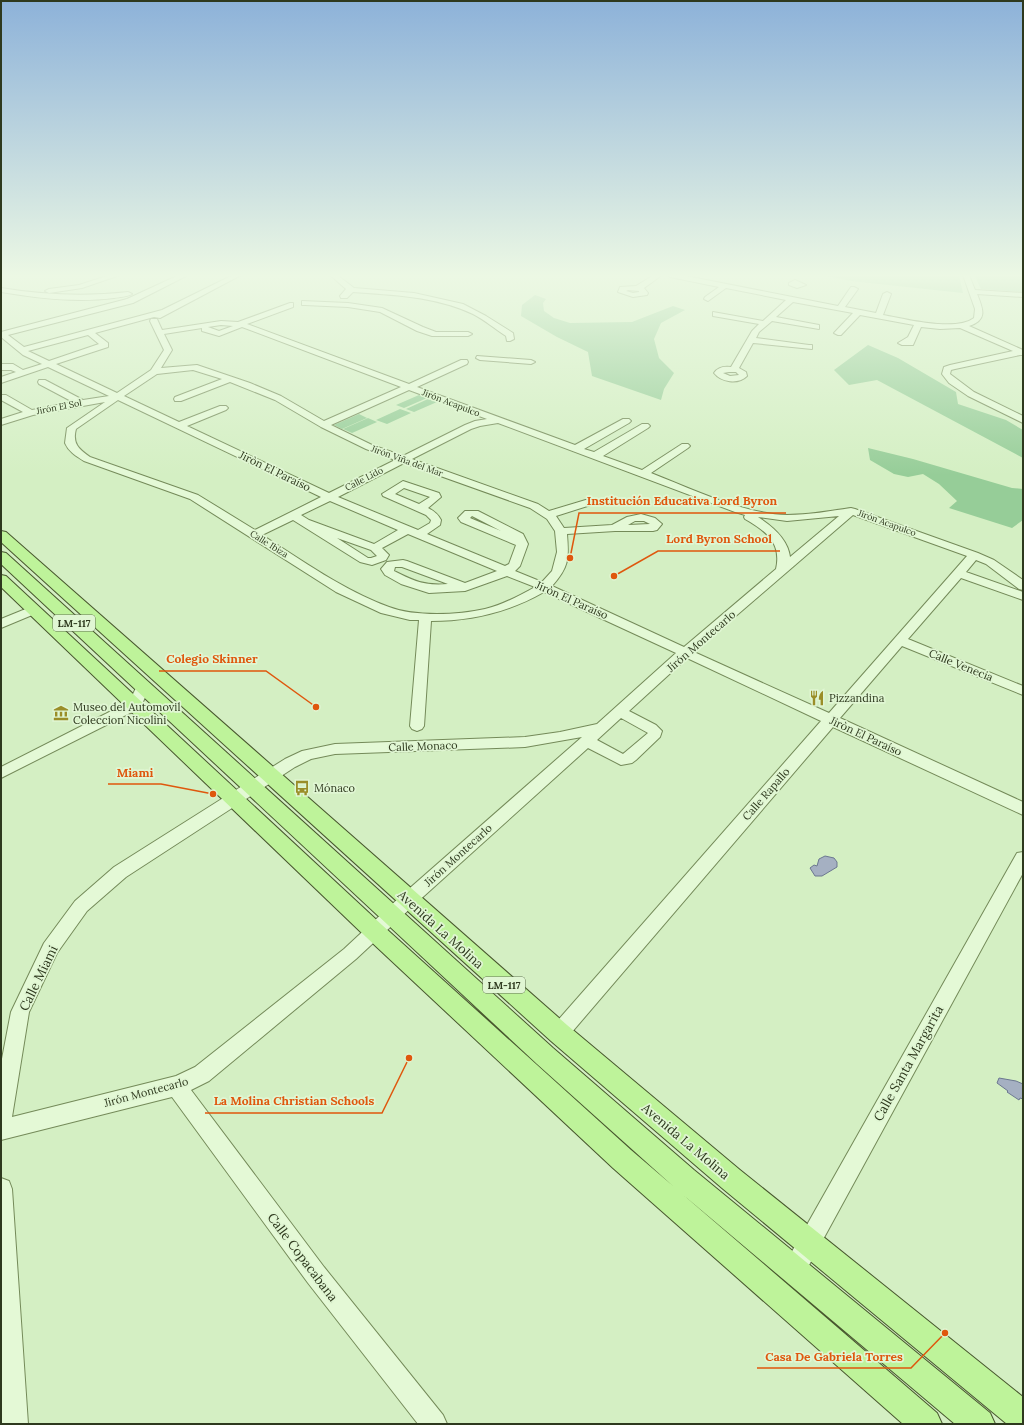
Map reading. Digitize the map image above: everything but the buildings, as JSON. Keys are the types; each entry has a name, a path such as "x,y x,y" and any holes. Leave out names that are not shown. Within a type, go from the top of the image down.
{"main road":[{"name":"Avenida La Molina","path":"1,535 252,787 383,923 622,1159 926,1424"},
{"name":"Avenida La Molina","path":"2,556 252,787"},
{"name":"Avenida La Molina","path":"1,579 135,705 252,787 408,900 559,1033 810,1243 1023,1417"},
{"name":"Avenida La Molina","path":"383,923 545,1056 680,1174 979,1424"}],"street":[{"name":"Jiròn El Paraíso","path":"11,342 22,350 50,364 181,425 329,497 544,587 1023,809"},
{"path":"22,350 54,342"},
{"path":"1,380 105,345 101,342"},
{"name":"Jirón Viña del Mar","path":"164,342 168,350 177,358 194,367 266,392 324,425 369,448 517,499 548,515 561,531"},
{"name":"Jirón Acapulco","path":"287,342 739,510 766,516 787,518 808,517 851,511 974,555 990,562 1023,586"},
{"path":"734,369 750,342"},
{"path":"763,342 809,347"},
{"path":"998,342 1022,352"},
{"path":"154,372 168,350"},
{"path":"1022,352 954,367 947,370 946,374 950,380 980,399 1023,420"},
{"path":"324,425 471,358 531,362"},
{"path":"1,367 13,367 22,373"},
{"name":"Jirón Viña del Mar","path":"154,372 181,367 194,367"},
{"name":"Calle Ibiza","path":"154,372 72,428 69,435 70,444 76,452 87,459 194,496 340,589 385,610 410,616 465,616 488,612 521,600 544,587"},
{"path":"178,399 230,379"},
{"path":"42,382 81,403"},
{"name":"Jirón El Sol","path":"1,422 31,413 118,396"},
{"path":"3,397 31,413"},
{"path":"100,408 134,403"},
{"path":"66,406 79,410 82,420"},
{"path":"181,425 223,408"},
{"name":"Calle Lido","path":"254,535 468,426 498,420"},
{"path":"576,449 626,421"},
{"path":"595,456 645,426"},
{"path":"643,474 685,446"},
{"path":"548,515 593,501"},
{"path":"420,508 430,513 436,520 435,525 420,534"},
{"name":"Jirón Acapulco","path":"739,510 765,526 777,538 785,555 782,570"},
{"name":"Jirón Montecarlo","path":"1,1130 176,1086 195,1079 210,1069 350,954 408,900 587,742 686,652 851,511"},
{"path":"293,515 364,560 372,562 382,558 383,555 375,548 408,529"},
{"path":"544,587 558,572 563,552 561,531 615,528"},
{"path":"465,587 403,563 391,564 387,569 389,573 429,589 465,587 478,584 507,571 514,566 522,544"},
{"name":"Calle Rapallo","path":"559,1033 974,555"},
{"path":"959,572 1023,596"},
{"path":"1,624 33,610"},
{"path":"418,726 424,617"},
{"name":"Calle Venecia","path":"900,640 1023,691"},
{"path":"1,773 135,705 143,687"},
{"path":"587,742 621,760 627,759 631,756 655,734 651,728 620,712"},
{"name":"Calle Monaco","path":"252,787 298,758 326,750 525,742 560,738 602,727"},
{"name":"Calle Miami","path":"1,1121 20,1012 50,948 81,906 120,872 252,787"},
{"name":"Calle Santa Margarita","path":"794,1270 1023,858"},
{"name":"Calle Copacabana","path":"176,1086 316,1275 434,1424"},
{"path":"1,1189 15,1424"}],"green space":[{"path":"566,342 655,342 659,358 674,373 664,389 661,400 592,376 588,352"},
{"path":"868,345 898,358 956,392 958,404 1006,420 1023,430 1023,458 877,380 849,385 834,370"},
{"path":"419,395 427,398 404,408 396,405"},
{"path":"428,399 437,402 414,412 406,409"},
{"path":"400,409 411,413 387,424 376,420"},
{"path":"359,414 367,418 342,429 334,425"},
{"path":"368,418 377,422 352,433 343,429"},
{"path":"868,448 913,459 1012,488 1023,489 1023,520 1012,528 949,508 957,501 939,484 923,474 908,477 894,474 870,460"}],"water":[{"path":"825,856 834,858 837,862 837,867 822,876 815,876 810,868 814,865 817,866 819,859"},
{"path":"999,1078 1016,1081 1023,1084 1023,1099 1020,1098 1019,1100 1007,1092 1008,1091 997,1083"}],"place":[{"name":"Institución Educativa Lord Byron","path":"570,558"},
{"name":"Lord Byron School","path":"614,576"},
{"name":"Pizzandina","path":"817,698"},
{"name":"Colegio Skinner","path":"316,707"},
{"name":"Museo del Automovil Coleccion Nicolini","path":"61,713"},
{"name":"Mónaco","path":"302,788"},
{"name":"Miami","path":"213,794"},
{"name":"La Molina Christian Schools","path":"409,1058"},
{"name":"Casa De Gabriela Torres","path":"945,1333"}]}
